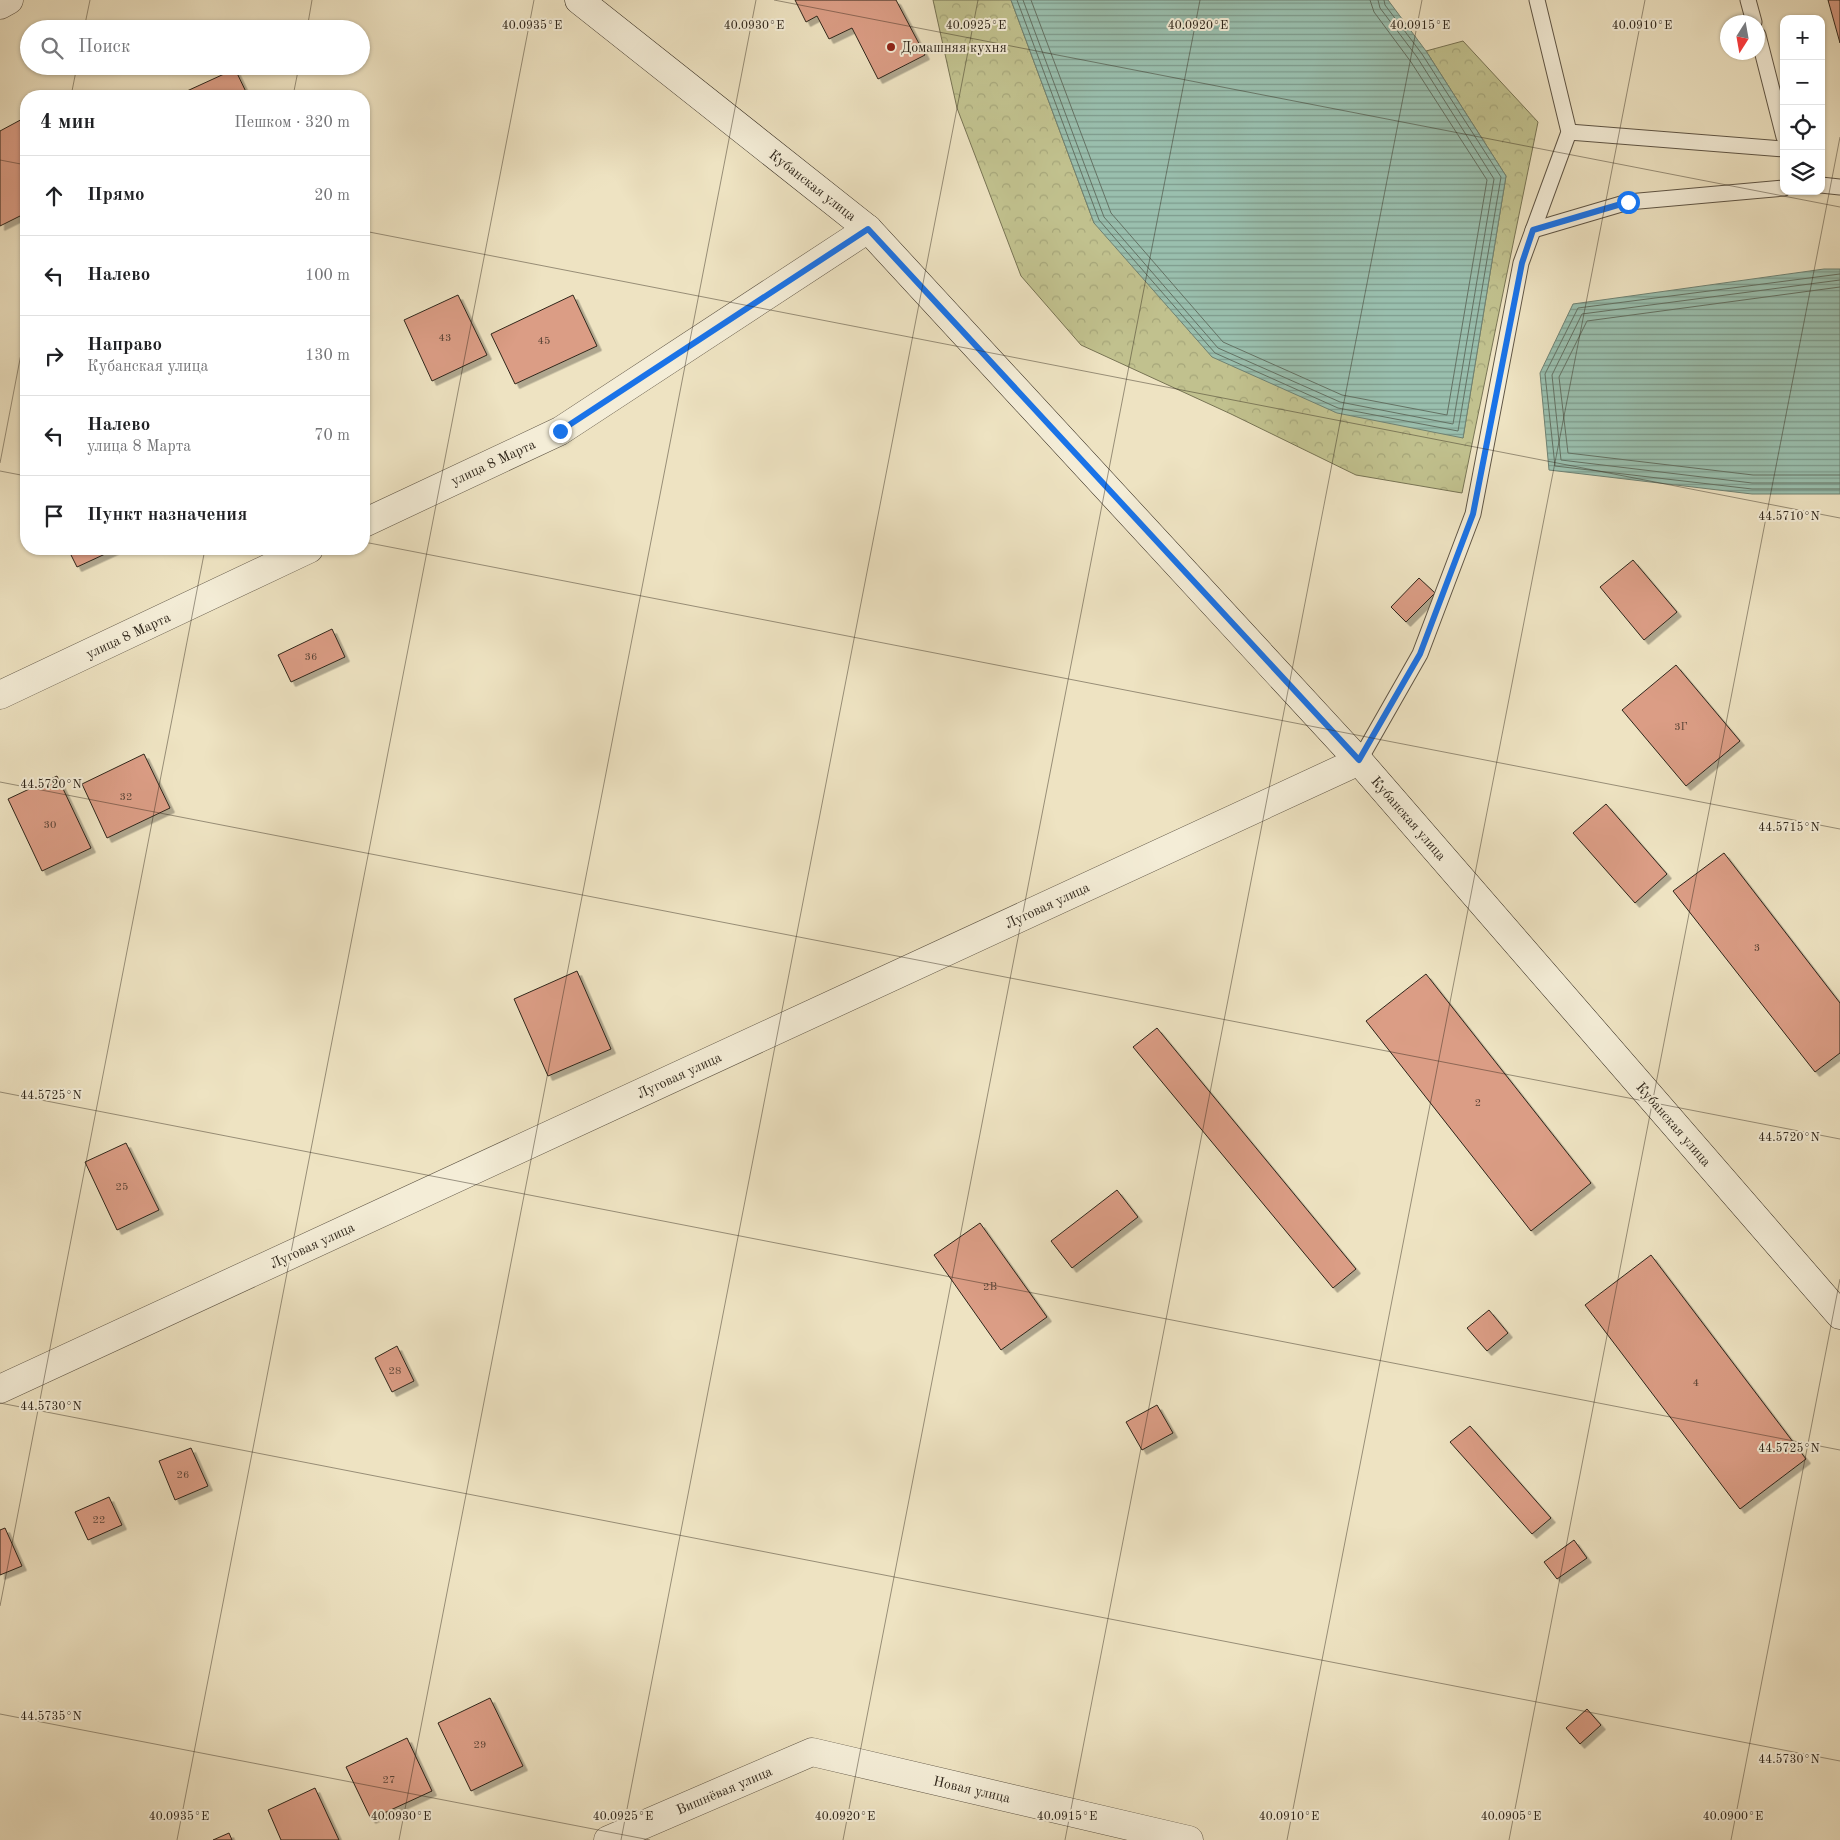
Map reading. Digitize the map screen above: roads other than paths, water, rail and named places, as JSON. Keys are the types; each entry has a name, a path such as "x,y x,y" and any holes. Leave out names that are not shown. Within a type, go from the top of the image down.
{"street":[{"path":"0,5 9,0"},
{"name":"Кубанская улица","path":"579,0 868,229 1359,760 1840,1315"},
{"name":"улица 8 Марта","path":"370,520 560,431 868,229"},
{"name":"улица 8 Марта","path":"0,695 296,555"},
{"name":"Луговая улица","path":"0,1389 1359,760"},
{"name":"Вишнёвая улица","path":"608,1840 812,1752"},
{"name":"Новая улица","path":"812,1752 1189,1840"}],"lane":[{"path":"1359,760 1420,654 1473,514 1522,263 1569,132 1537,0"},
{"path":"1748,0 1752,15"},
{"path":"1764,60 1780,121"},
{"path":"1569,132 1780,149"},
{"path":"1825,185 1840,187"},
{"path":"1533,230 1628,202 1780,188"}],"water":[{"path":"1011,0 1388,0 1426,51 1506,176 1463,438 1337,413 1212,357 1094,223"},
{"path":"1824,269 1840,269 1840,494 1752,494 1549,470 1540,373 1573,304"}],"place":[{"name":"Домашняя кухня","path":"891,47"}]}
